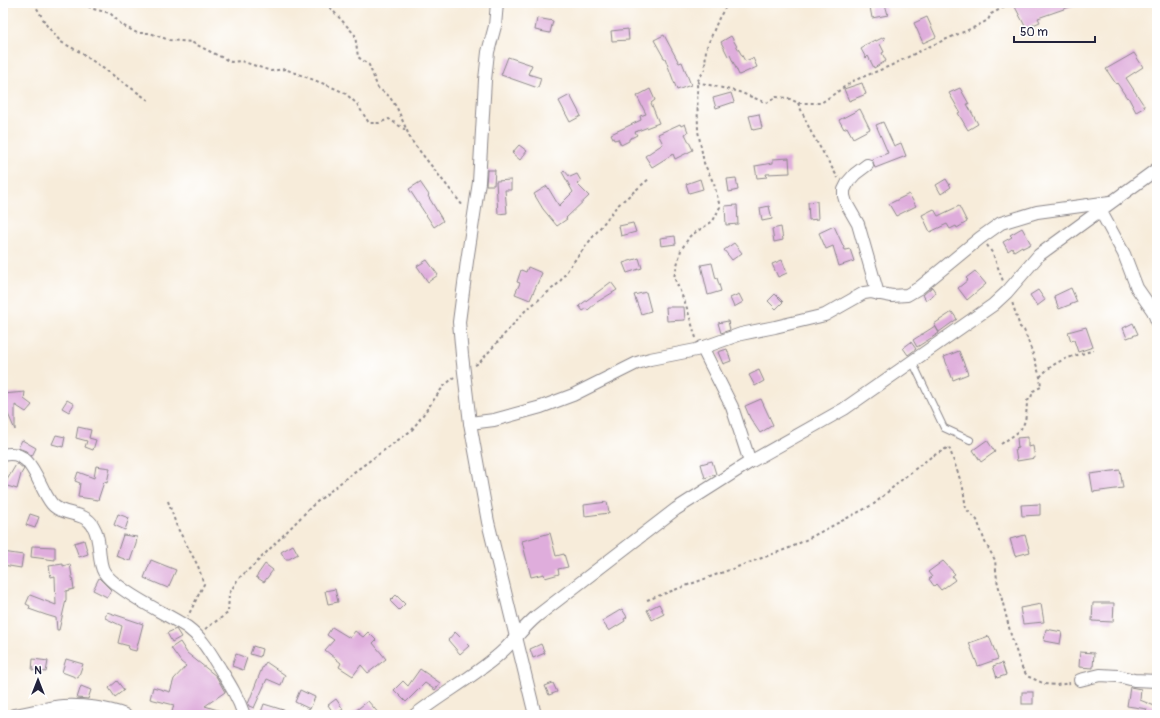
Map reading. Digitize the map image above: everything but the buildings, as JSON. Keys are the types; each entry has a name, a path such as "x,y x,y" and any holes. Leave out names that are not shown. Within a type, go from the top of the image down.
{"street":[{"path":"497,3 495,26 488,52 485,80 479,182 459,322 470,423 488,522 535,715"},
{"path":"867,165 855,174 848,182 844,190 846,203 858,224 878,294"},
{"path":"415,715 432,701 455,687 505,649 537,616 676,509 750,462 844,409 993,305 1007,292 1039,255 1157,169"},
{"path":"470,423 494,420 573,395 637,363 650,359 699,348 741,334 812,319 830,312 864,294 871,292 892,296 907,295 919,288 1001,223 1037,212 1111,202"},
{"path":"1100,210 1124,254 1137,288 1153,311 1157,321"},
{"path":"699,348 732,407 750,462"},
{"path":"3,455 11,454 21,456 31,467 52,504 57,509 85,518 91,522 97,534 102,568 114,583 132,596 186,627 205,643 237,696 244,715"},
{"path":"1080,680 1100,675 1118,676 1134,680 1157,681"},
{"path":"14,715 63,706 82,706 114,711 125,715"},
{"path":"3,715 8,715"}],"lane":[{"path":"912,361 944,428 970,440"}],"path":[{"path":"34,3 47,26 61,42 80,52 151,102"},
{"path":"83,3 93,9 110,13 122,25 137,33 150,33 169,40 191,42 231,62 241,61 271,71 285,69 327,85 345,93 357,104 369,123 379,124 389,119 407,131"},
{"path":"326,3 354,35 358,57 369,65 378,88 389,96 397,108 411,140 453,194 467,210 474,214"},
{"path":"699,348 686,305 674,277 681,250 690,236 714,221 720,207 714,184 704,163 698,131 697,82 705,69 706,48 719,18 728,3"},
{"path":"697,82 739,92 767,103 776,97 788,98 798,103 821,103 853,81 890,66 928,47 975,27 988,20 991,14 1012,3"},
{"path":"798,103 811,132 844,190"},
{"path":"197,635 228,613 229,594 238,579 255,564 312,506 350,475 412,430 443,387 464,369 479,363 525,312 559,283 571,264 617,206 650,178"},
{"path":"982,238 993,254 1020,326 1024,330 1040,376 1041,387 1033,391 1031,398 1027,401 1027,415 1024,426 1018,433 1001,444"},
{"path":"1040,376 1058,362 1071,356 1094,350"},
{"path":"647,600 792,547 874,504 906,476 931,457 949,447 963,488 966,510 977,520 985,542 995,560 997,580 1011,636 1021,666 1027,676 1045,684 1057,685 1080,680"},
{"path":"168,501 177,527 198,566 204,584 189,613 186,627"}]}
